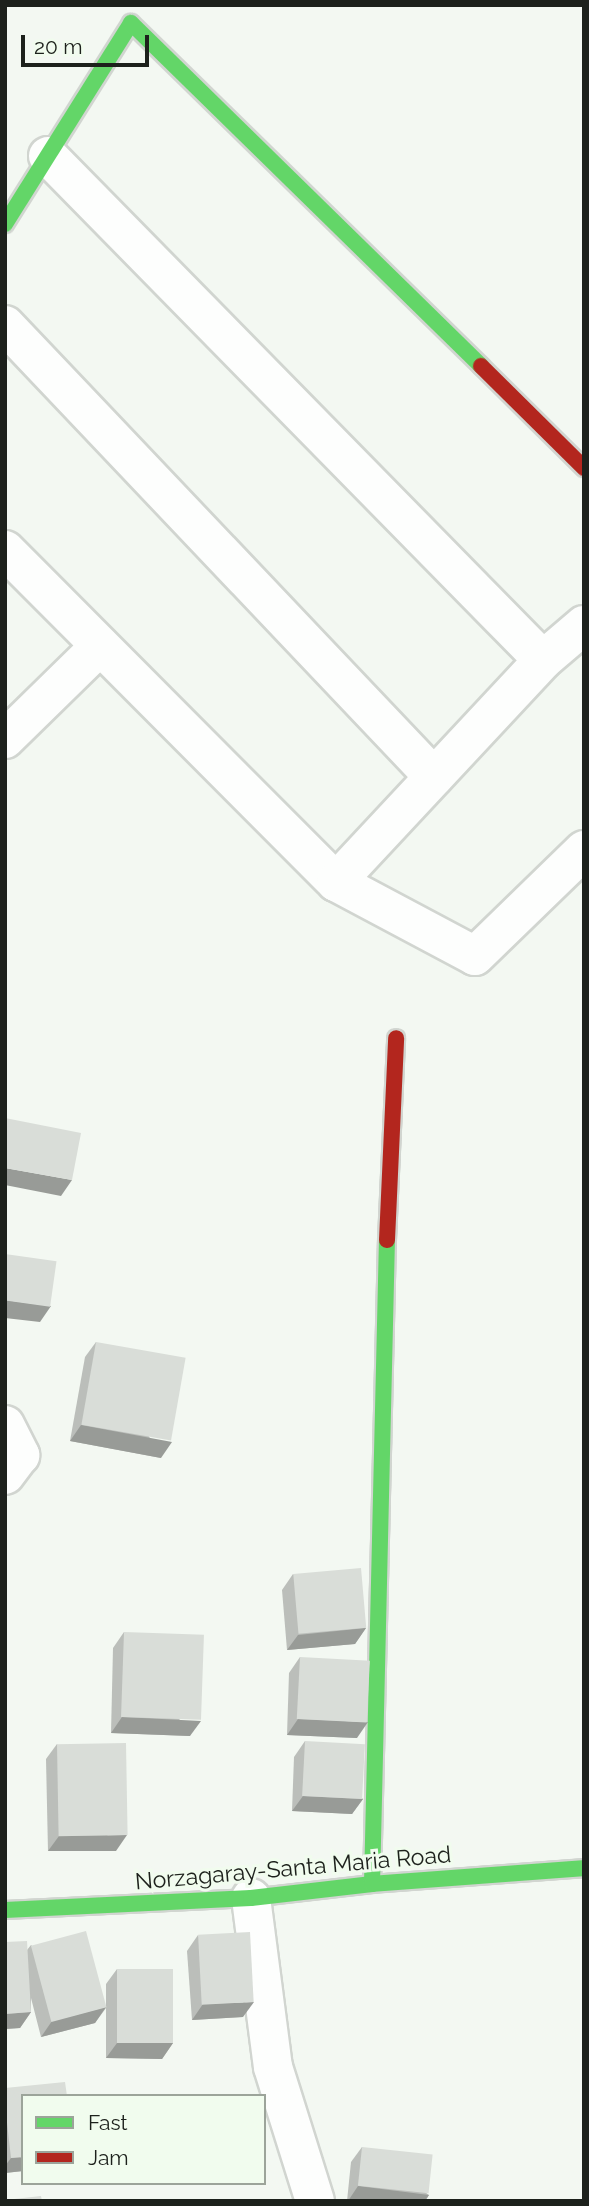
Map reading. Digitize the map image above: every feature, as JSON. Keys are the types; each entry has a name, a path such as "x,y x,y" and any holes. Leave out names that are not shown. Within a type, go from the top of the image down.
{"street":[{"path":"5,224 131,23 584,468"},
{"path":"48,156 543,660"},
{"path":"5,325 434,777"},
{"path":"5,550 336,881 475,956 584,850"},
{"path":"336,881 543,660 584,625"},
{"path":"5,739 100,646"},
{"path":"372,1884 388,1219 396,1038"},
{"path":"5,1425 20,1455 5,1475"},
{"name":"Norzagaray-Santa Maria Road","path":"5,1910 251,1898 372,1884 584,1868"},
{"path":"251,1898 273,2067 315,2201"}],"building":[{"path":"5,1118 81,1133 72,1180 5,1168"},
{"path":"5,1254 56,1261 50,1307 5,1300"},
{"path":"96,1342 186,1358 171,1441 81,1425"},
{"path":"361,1568 366,1628 298,1634 293,1574"},
{"path":"124,1632 204,1635 201,1720 121,1717"},
{"path":"300,1657 370,1661 367,1723 297,1719"},
{"path":"305,1741 365,1744 362,1799 302,1796"},
{"path":"126,1743 128,1835 59,1836 57,1744"},
{"path":"86,1931 106,2007 51,2022 31,1946"},
{"path":"250,1932 254,2002 202,2005 198,1935"},
{"path":"27,1941 31,2012 5,2014 5,1942"},
{"path":"117,1969 173,1969 173,2043 117,2043"},
{"path":"65,2082 67,2094 21,2094 21,2157 11,2158 5,2088"},
{"path":"362,2147 433,2154 429,2193 358,2186"},
{"path":"41,2196 42,2201 5,2201 5,2200"},
{"path":"68,2199 117,2201 68,2201"}],"traffic: fast":[{"path":"5,224 131,23 481,366"},
{"path":"372,1884 387,1240"},
{"path":"5,1910 251,1898 372,1884 584,1868"}],"traffic: jam":[{"path":"481,366 584,468"},
{"path":"387,1240 396,1038"}]}
